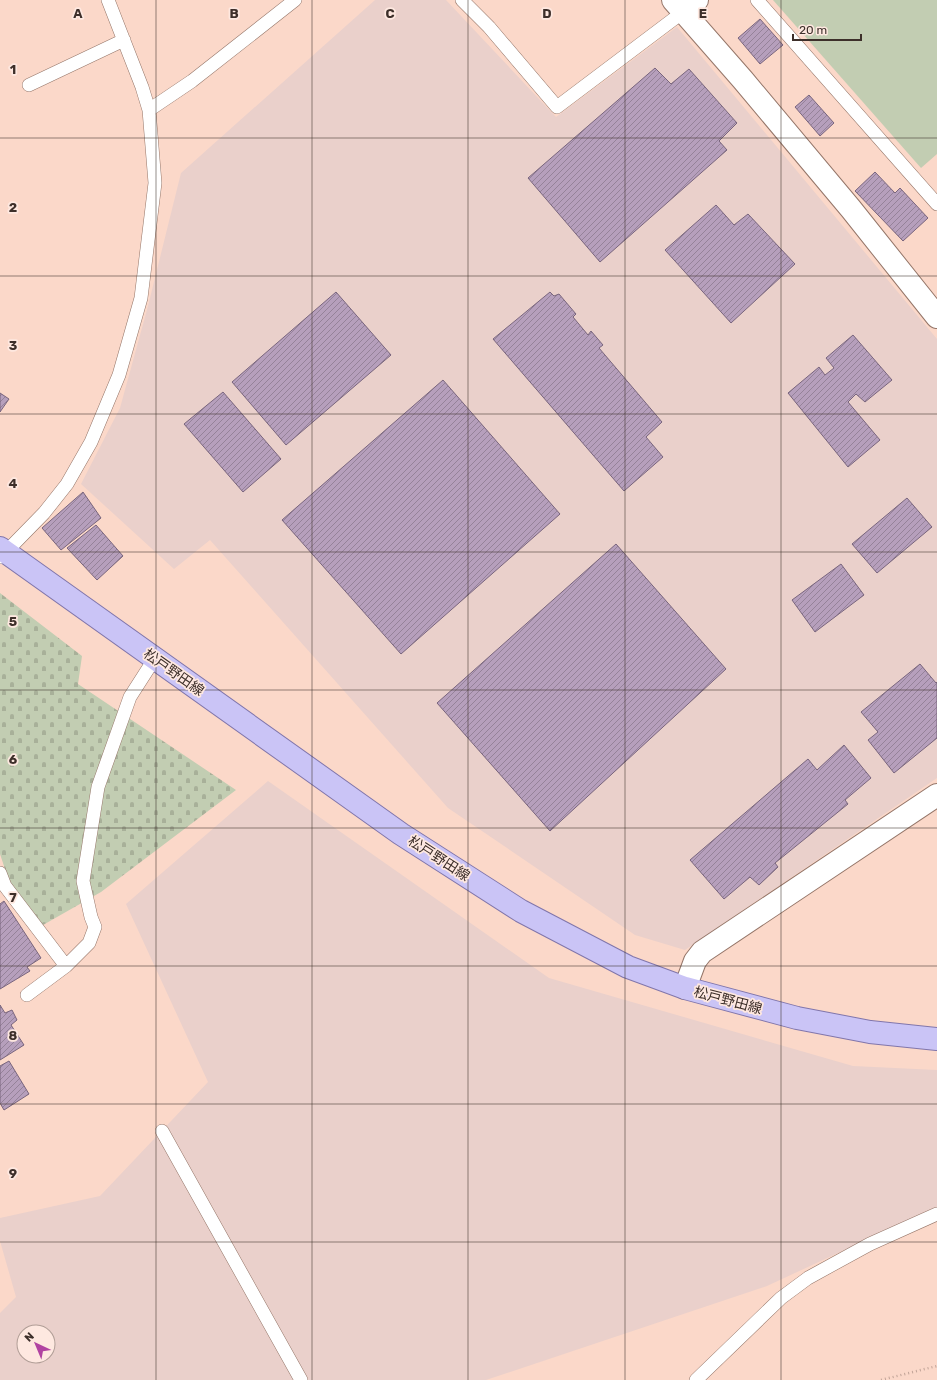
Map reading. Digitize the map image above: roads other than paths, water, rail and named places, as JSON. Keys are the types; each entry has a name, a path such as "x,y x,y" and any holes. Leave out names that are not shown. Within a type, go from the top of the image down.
{"main road":[{"name":"松戸野田線","path":"2,553 155,658 402,834 521,910 628,967 685,988 797,1018 870,1032 937,1039"}],"street":[{"path":"685,7 851,209 937,317"},
{"path":"685,988 695,961 702,952 937,795"}],"lane":[{"path":"2,553 44,513 67,484 91,442 119,375 141,298 154,183 150,110 108,0"},
{"path":"150,110 192,81 294,0"},
{"path":"462,0 489,27 557,107 685,7"},
{"path":"756,0 937,204"},
{"path":"29,85 124,40"},
{"path":"27,995 66,966 89,943 95,927 91,917 83,881 98,787 130,698 155,658"},
{"path":"0,873 5,886 66,966"},
{"path":"162,1131 301,1380"},
{"path":"696,1380 780,1298 808,1278 870,1244 937,1214"}]}
